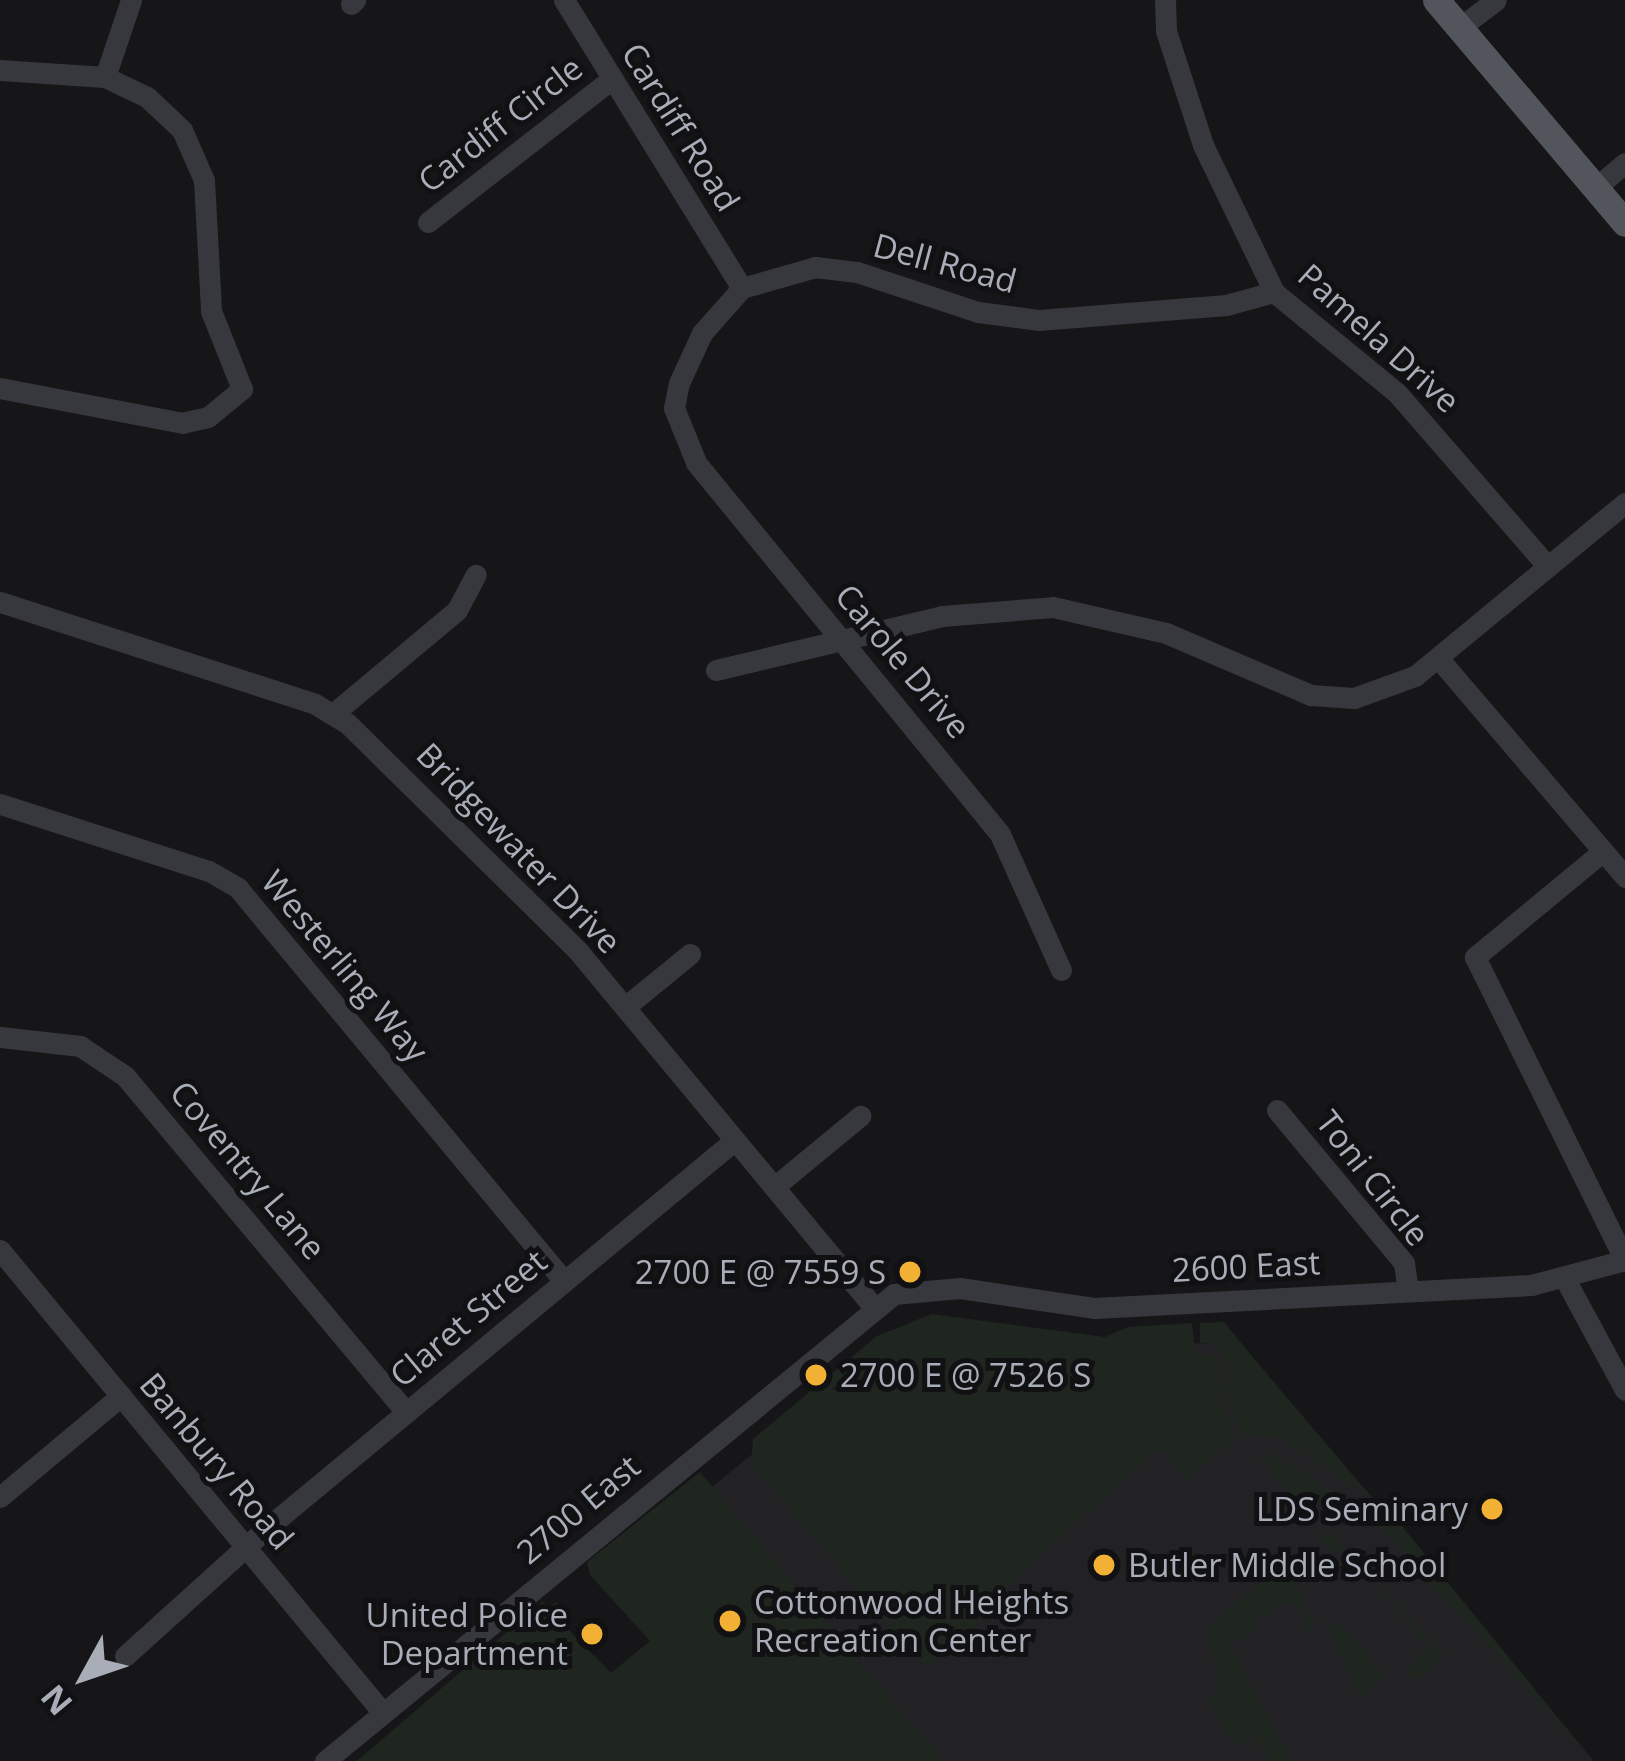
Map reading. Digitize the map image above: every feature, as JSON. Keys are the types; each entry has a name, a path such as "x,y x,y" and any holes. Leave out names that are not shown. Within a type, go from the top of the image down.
{"main road":[{"path":"1436,0 1625,224"}],"street":[{"path":"105,77 131,0"},
{"name":"Cardiff Road","path":"564,0 742,288"},
{"name":"Pamela Drive","path":"1165,0 1169,44 1203,145 1274,292 1397,392 1548,567"},
{"path":"1459,28 1496,0"},
{"path":"0,70 105,77 166,112 195,153 208,210 211,311 242,389 208,417 183,423 0,388"},
{"name":"Cardiff Circle","path":"428,221 612,80"},
{"path":"1595,188 1625,163"},
{"name":"Dell Road","path":"742,288 814,267 857,272 978,312 1089,321 1274,292"},
{"name":"Carole Drive","path":"742,288 702,333 674,408 696,462 1000,834 1060,970"},
{"path":"716,670 942,616 1053,608 1166,633 1311,695 1354,698 1385,690 1439,658 1625,503"},
{"path":"334,713 457,610 476,574"},
{"name":"Bridgewater Drive","path":"0,602 334,713 541,911 874,1308"},
{"path":"1439,658 1625,877"},
{"name":"Westerling Way","path":"0,805 209,871 238,888 564,1281"},
{"path":"1602,852 1475,957 1625,1260"},
{"path":"625,1007 690,954"},
{"name":"Coventry Lane","path":"0,1037 80,1046 125,1076 406,1412"},
{"name":"Toni Circle","path":"1277,1111 1404,1263 1408,1290"},
{"path":"774,1187 860,1116"},
{"name":"Claret Street","path":"125,1656 406,1412 735,1140"},
{"name":"Banbury Road","path":"0,1250 383,1714"},
{"name":"2600 East","path":"874,1308 894,1294 938,1287 1094,1308 1564,1280 1625,1260"},
{"path":"1564,1280 1625,1390"},
{"name":"2700 East","path":"325,1761 874,1308"},
{"path":"0,1497 121,1396"}],"shaded area":[{"path":"932,1314 1105,1337 1128,1327 1192,1323 1195,1350 1220,1358 1218,1380 1236,1440 1222,1451 1196,1355 1220,1451 1187,1479 1160,1448 975,1613 982,1622 931,1664 921,1663 751,1463 753,1439 877,1336"},
{"name":"Butler Middle School","path":"918,1319 1110,1345 1215,1343 1255,1360 1594,1761 943,1761 712,1487"},
{"path":"1224,1322 1374,1500 1277,1437 1240,1434 1223,1384 1224,1354 1215,1343 1200,1343 1200,1323"},
{"path":"1258,1455 1275,1455 1383,1523 1397,1520 1593,1761 1385,1532 1329,1499 1302,1508"},
{"name":"Cottonwood Heights Recreation Center","path":"700,1472 943,1761 357,1761 543,1601 549,1608 556,1602 569,1618 563,1624 611,1673 650,1641 590,1575 587,1562"},
{"path":"1327,1528 1445,1656 1416,1681 1407,1671 1428,1646 1344,1547 1331,1553 1321,1540"},
{"path":"1284,1559 1316,1625 1304,1632 1308,1619 1292,1600 1267,1616 1263,1611 1250,1622 1254,1631 1230,1644 1291,1761 1272,1761 1252,1738 1234,1746 1210,1703 1218,1691 1233,1691 1218,1688 1209,1629"},
{"path":"1339,1622 1384,1676 1360,1696 1328,1627"}],"place":[{"name":"2700 E @ 7559 S","path":"910,1272"},
{"name":"2700 E @ 7526 S","path":"816,1375"},
{"name":"LDS Seminary","path":"1492,1509"},
{"name":"Butler Middle School","path":"1104,1565"},
{"name":"Cottonwood Heights Recreation Center","path":"730,1621"},
{"name":"United Police Department","path":"592,1634"}]}
